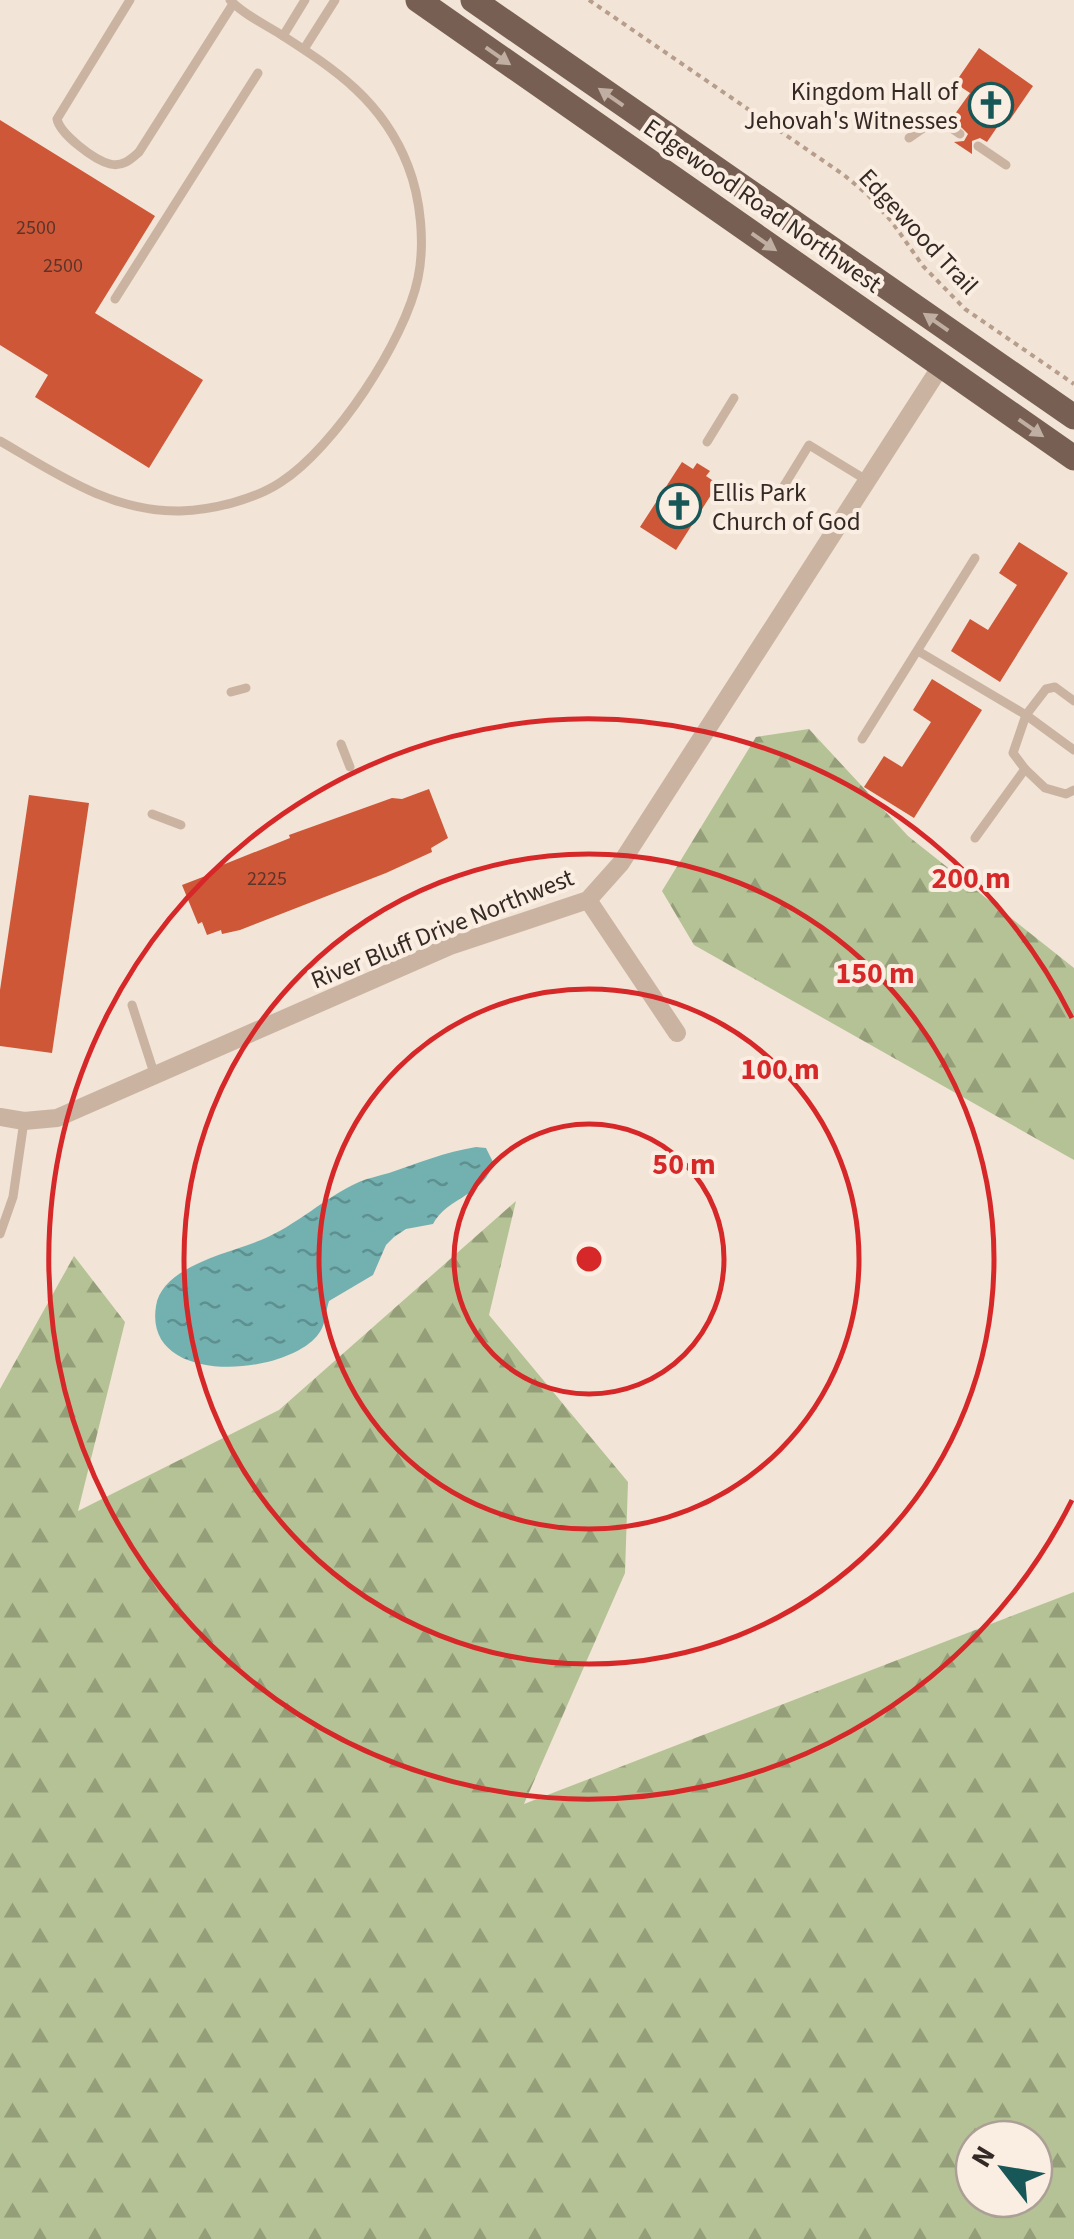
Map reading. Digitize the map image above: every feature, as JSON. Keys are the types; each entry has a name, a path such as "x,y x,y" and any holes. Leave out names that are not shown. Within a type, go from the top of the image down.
{"main road":[{"name":"Edgewood Road Northwest","path":"418,0 1074,458"},
{"name":"Edgewood Road Northwest","path":"473,0 1074,416"}],"street":[{"name":"River Bluff Drive Northwest","path":"0,1117 24,1121 57,1118 450,946 588,900 621,863 941,366"},
{"path":"588,900 677,1033"}],"lane":[{"path":"0,440 90,493 137,509 183,511 230,504 280,484 324,447 397,332 418,279 421,221 409,168 388,126 359,89 232,2 139,152 126,163 110,164 59,130 57,118 130,0"},
{"path":"284,36 305,0"},
{"path":"304,50 336,0"},
{"path":"115,299 258,73"},
{"path":"910,138 932,122 960,134"},
{"path":"978,146 1006,165"},
{"path":"707,442 734,398"},
{"path":"782,488 809,446 868,481"},
{"path":"862,739 975,558"},
{"path":"918,651 1026,715 1074,750"},
{"path":"231,692 246,688"},
{"path":"1074,701 1054,688 1046,689 1026,715 1013,753 1045,788 1066,794 1074,790"},
{"path":"341,744 350,767"},
{"path":"975,838 1025,769"},
{"path":"152,814 182,825"},
{"path":"132,1005 155,1076"},
{"path":"0,1234 13,1196 24,1121"},
{"path":"0,1193 13,1196"}],"path":[{"name":"Edgewood Trail","path":"589,0 844,175 892,222 923,266 952,296 1074,384"}],"green space":[{"path":"809,729 908,836 1074,968 1074,1160 694,945 662,891 756,737"},
{"path":"516,1201 489,1315 628,1482 625,1573 524,1804 1074,1592 1074,2239 0,2239 0,1389 74,1256 125,1322 78,1511 279,1410"}],"water":[{"path":"476,1147 486,1148 493,1162 483,1182 447,1208 433,1224 406,1229 394,1237 386,1245 373,1275 329,1301 320,1332 300,1350 247,1366 218,1366 192,1361 171,1350 158,1332 156,1306 161,1292 184,1271 274,1234 359,1182"}],"building":[{"name":"Kingdom Hall of Jehovah's Witnesses","path":"979,48 1033,86 1009,121 1004,117 987,142 980,138 972,141 972,154 954,142 964,141 968,134 952,118 970,93 955,83"},
{"path":"0,120 155,216 95,313 203,380 149,468 35,397 48,375 0,345"},
{"name":"Ellis Park Church of God","path":"682,462 693,469 697,463 710,471 706,476 718,484 676,550 640,527"},
{"path":"1019,542 1068,573 1000,682 951,651 970,619 988,630 1017,585 999,573"},
{"path":"932,679 982,710 914,818 864,787 884,756 902,767 931,722 913,710"},
{"path":"429,789 448,838 431,848 432,852 240,930 207,935 202,922 198,924 182,885 290,838 289,835"},
{"path":"29,795 89,803 52,1053 0,1046 0,990"}],"place":[{"name":"Kingdom Hall of Jehovah's Witnesses","path":"991,105"},
{"name":"Ellis Park Church of God","path":"679,506"}]}
